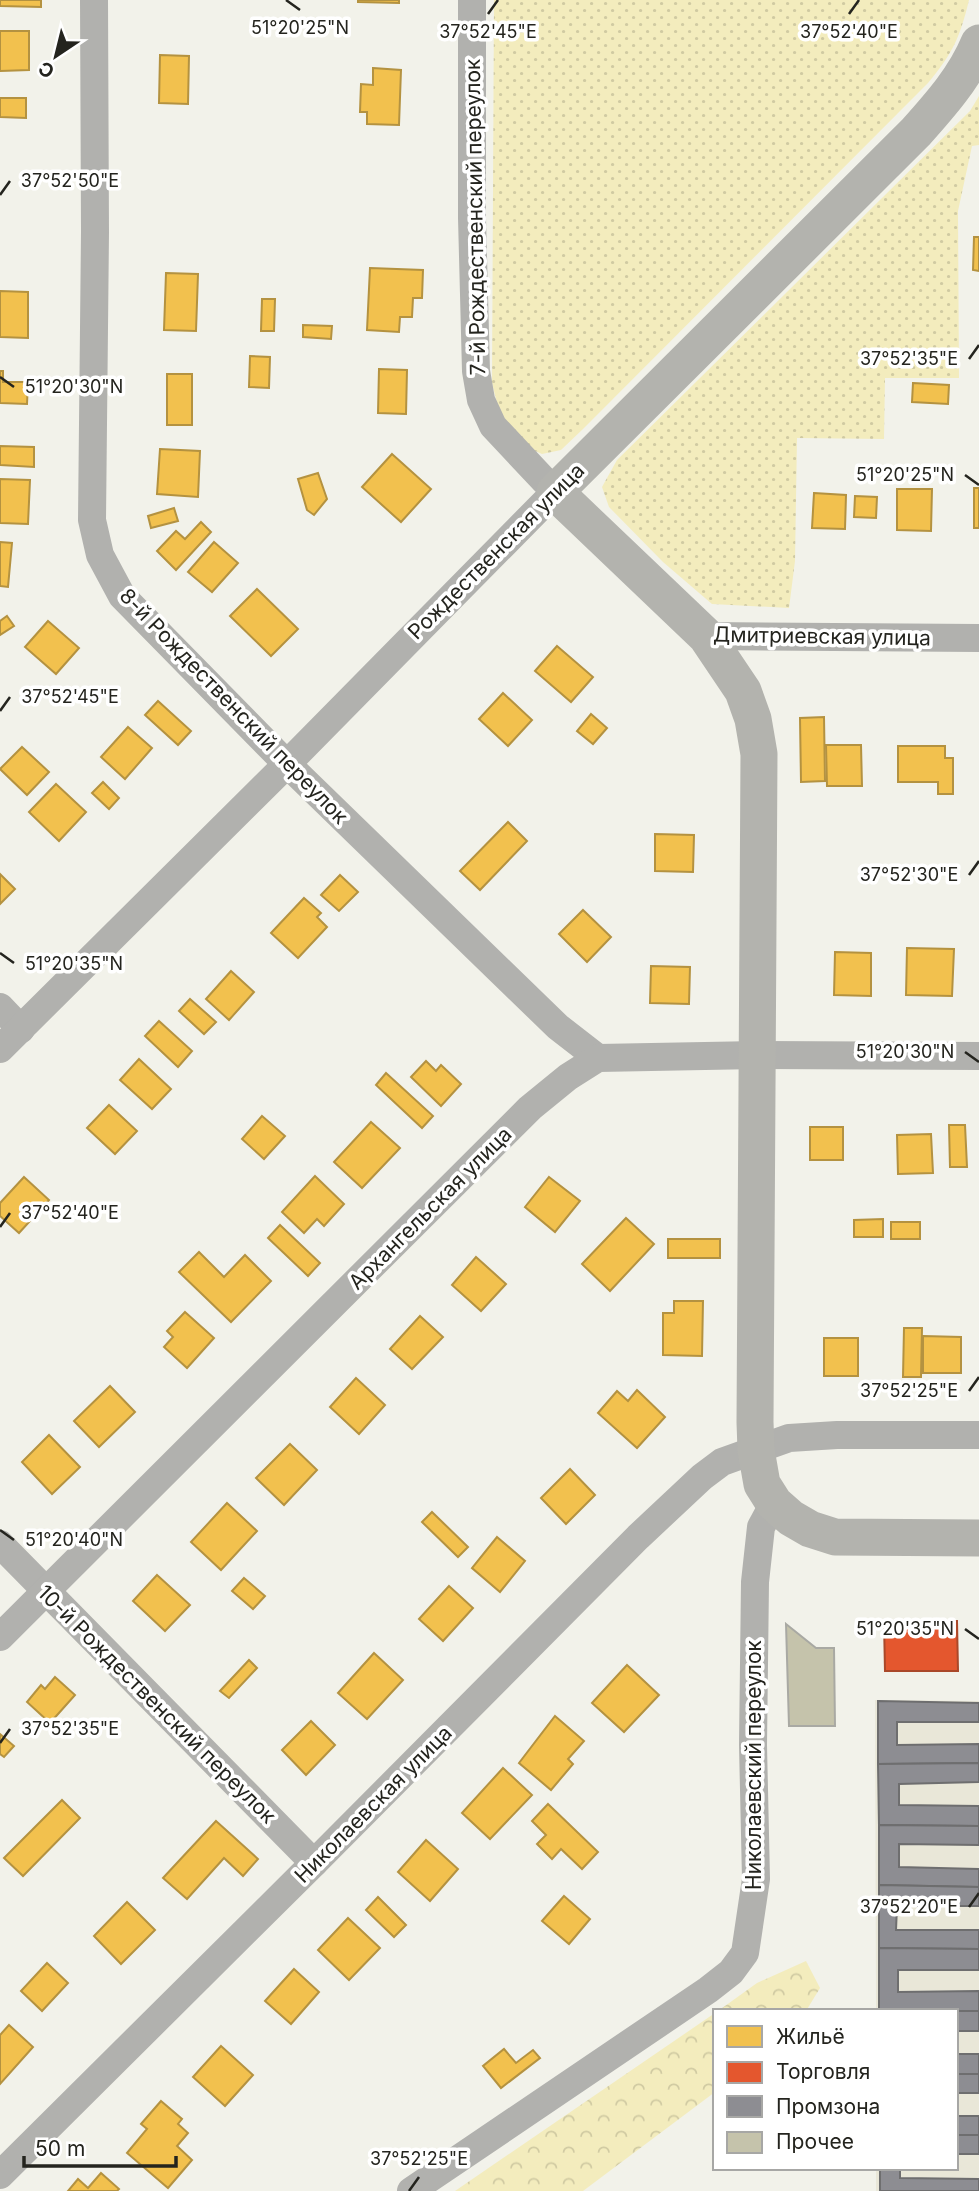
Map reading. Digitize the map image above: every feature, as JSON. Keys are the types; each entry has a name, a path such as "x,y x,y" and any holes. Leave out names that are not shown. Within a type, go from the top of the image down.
{"main road":[{"name":"Рождественская улица","path":"555,492 916,132 945,100 970,65 979,43"},
{"name":"Дмитриевская улица","path":"555,492 706,636"},
{"path":"706,636 743,691 753,719 759,754 756,1450 762,1484 774,1503 791,1518 810,1529 835,1537 979,1538"}],"street":[{"name":"8-й Рождественский переулок","path":"94,0 92,520 100,555 122,596 287,764 558,1027 598,1058"},
{"name":"7-й Рождественский переулок","path":"472,0 472,218 476,370 481,400 493,426 555,492"},
{"name":"Рождественская улица","path":"0,1049 287,764 555,492"},
{"name":"Дмитриевская улица","path":"706,636 979,638"},
{"path":"0,1007 21,1029"},
{"path":"598,1058 758,1055 979,1056"},
{"name":"Архангельская улица","path":"0,1637 530,1108 568,1077 598,1058"},
{"name":"Николаевская улица","path":"0,2175 638,1536 722,1462 789,1438 979,1435"},
{"name":"Николаевский переулок","path":"411,2191 708,1990 731,1972 745,1953 756,1879 753,1772 755,1582 761,1527 774,1503"},
{"name":"10-й Рождественский переулок","path":"0,1544 314,1863"}],"shaded area":[{"path":"875,1700 979,1701 979,2191 876,2191 876,2170 958,2170 958,2009 876,2009"}],"green space":[{"path":"494,0 969,0 954,44 944,63 928,83 583,429 561,450 542,454 526,447 500,415 492,383"},
{"path":"979,96 979,145 972,146 958,211 959,378 885,378 884,439 797,438 795,561 789,608 712,604 663,562 609,507 602,487 617,460 970,111"},
{"path":"806,1961 820,1988 807,2009 721,2009 757,1983"},
{"path":"713,2014 713,2094 583,2191 455,2191"}],"building: Жильё":[{"path":"0,0 41,0 41,7 0,6"},
{"path":"399,0 399,3 358,2"},
{"path":"0,31 29,31 29,70 0,71"},
{"path":"160,55 189,56 188,104 159,103"},
{"path":"373,68 401,70 399,125 367,124 367,112 360,112 361,84 373,85"},
{"path":"0,98 26,98 26,118 0,117"},
{"path":"974,237 979,237 979,271 973,270"},
{"path":"370,268 423,270 422,298 413,298 412,317 400,317 399,332 367,330"},
{"path":"166,273 198,274 196,331 164,330"},
{"path":"0,291 28,292 28,338 0,337"},
{"path":"262,299 275,299 274,331 261,331"},
{"path":"303,325 332,326 331,339 303,337"},
{"path":"250,356 270,357 269,388 249,387"},
{"path":"379,369 407,370 406,414 378,413"},
{"path":"0,371 3,371 3,382 28,382 27,404 0,403"},
{"path":"167,374 192,374 192,425 167,425"},
{"path":"913,383 949,385 948,404 912,402"},
{"path":"0,446 34,447 34,467 0,465"},
{"path":"160,449 200,451 198,497 157,494"},
{"path":"392,454 431,489 401,522 362,487"},
{"path":"318,473 327,499 314,515 307,510 298,479"},
{"path":"0,479 30,480 28,524 0,523"},
{"path":"974,488 979,488 979,528 974,528"},
{"path":"897,489 932,489 931,531 897,530"},
{"path":"814,493 846,495 845,529 812,528"},
{"path":"855,496 877,497 876,518 854,517"},
{"path":"174,508 178,521 151,528 148,516"},
{"path":"201,522 211,532 176,570 157,551 176,531 185,539"},
{"path":"0,542 12,543 8,587 0,586"},
{"path":"214,542 238,563 212,592 188,572"},
{"path":"257,589 298,629 271,656 230,616"},
{"path":"7,616 14,626 0,635 0,621"},
{"path":"48,621 79,648 56,674 25,647"},
{"path":"557,646 593,677 571,702 535,671"},
{"path":"503,693 532,720 508,746 479,719"},
{"path":"158,701 191,731 178,745 145,715"},
{"path":"591,714 607,728 593,744 577,731"},
{"path":"824,717 825,781 801,782 800,718"},
{"path":"128,727 152,748 125,779 101,757"},
{"path":"826,745 861,745 862,786 827,786"},
{"path":"898,746 945,746 945,758 953,758 953,794 938,794 938,782 898,782"},
{"path":"22,747 49,772 27,795 0,769"},
{"path":"103,782 119,798 109,809 92,793"},
{"path":"56,784 86,812 59,841 29,812"},
{"path":"508,822 527,841 480,890 460,871"},
{"path":"655,834 694,835 693,872 655,871"},
{"path":"0,874 15,889 0,904"},
{"path":"340,875 358,892 339,911 321,895"},
{"path":"304,898 321,913 317,917 327,927 298,958 271,933"},
{"path":"583,910 611,937 587,962 559,934"},
{"path":"907,948 954,949 952,996 906,995"},
{"path":"835,952 871,953 871,996 834,995"},
{"path":"651,966 690,967 689,1004 650,1003"},
{"path":"231,971 254,992 229,1020 206,999"},
{"path":"190,999 216,1022 204,1034 179,1011"},
{"path":"159,1021 192,1051 178,1067 145,1036"},
{"path":"139,1059 171,1089 152,1109 120,1080"},
{"path":"426,1061 436,1071 441,1065 461,1084 441,1106 411,1077"},
{"path":"386,1073 433,1116 422,1128 376,1085"},
{"path":"109,1105 137,1131 115,1154 87,1128"},
{"path":"262,1116 285,1136 264,1159 242,1139"},
{"path":"371,1122 400,1148 362,1188 334,1162"},
{"path":"949,1125 965,1125 967,1167 950,1167"},
{"path":"810,1127 843,1127 843,1160 810,1160"},
{"path":"931,1134 933,1173 898,1174 897,1135"},
{"path":"315,1176 344,1204 324,1226 317,1219 304,1233 282,1212"},
{"path":"24,1177 49,1200 19,1233 0,1216 0,1203"},
{"path":"549,1177 580,1201 555,1232 525,1207"},
{"path":"626,1218 654,1244 610,1291 582,1264"},
{"path":"883,1219 883,1237 854,1237 854,1220"},
{"path":"891,1222 920,1222 920,1239 891,1239"},
{"path":"280,1225 320,1263 308,1276 268,1238"},
{"path":"668,1239 720,1239 720,1258 668,1258"},
{"path":"199,1252 224,1277 245,1255 271,1281 231,1322 179,1272"},
{"path":"476,1257 506,1284 481,1311 452,1285"},
{"path":"674,1301 703,1301 702,1356 663,1355 663,1313 674,1313"},
{"path":"185,1312 214,1338 187,1368 164,1347 173,1337 167,1331"},
{"path":"420,1316 443,1337 412,1369 390,1349"},
{"path":"904,1328 922,1328 921,1377 903,1377"},
{"path":"923,1336 961,1337 961,1373 923,1373"},
{"path":"824,1338 858,1338 858,1376 824,1376"},
{"path":"356,1378 385,1405 359,1434 330,1407"},
{"path":"110,1386 135,1412 99,1447 74,1421"},
{"path":"637,1390 665,1417 637,1448 598,1413 617,1391 628,1401"},
{"path":"49,1435 80,1467 52,1494 22,1462"},
{"path":"290,1444 317,1470 284,1505 256,1478"},
{"path":"570,1469 595,1495 566,1524 541,1498"},
{"path":"227,1503 257,1531 221,1570 191,1542"},
{"path":"432,1512 468,1547 458,1557 422,1522"},
{"path":"497,1537 525,1561 500,1592 472,1568"},
{"path":"157,1575 190,1605 165,1631 133,1601"},
{"path":"244,1578 265,1596 253,1609 232,1591"},
{"path":"449,1586 473,1608 443,1641 419,1619"},
{"path":"374,1653 403,1680 367,1719 338,1693"},
{"path":"249,1660 257,1668 229,1698 220,1691"},
{"path":"627,1665 659,1695 624,1732 592,1703"},
{"path":"55,1677 75,1695 50,1723 27,1702 41,1685 45,1689"},
{"path":"555,1716 584,1741 568,1759 573,1764 551,1790 519,1763"},
{"path":"311,1721 335,1745 306,1775 282,1750"},
{"path":"0,1734 14,1746 4,1757 0,1754"},
{"path":"503,1768 532,1795 490,1839 462,1813"},
{"path":"62,1800 80,1818 23,1876 4,1858"},
{"path":"548,1804 598,1852 582,1869 561,1849 552,1859 537,1844 546,1835 532,1821"},
{"path":"216,1821 258,1859 243,1876 224,1858 187,1899 163,1878"},
{"path":"426,1840 458,1869 430,1901 398,1872"},
{"path":"564,1896 590,1919 569,1944 542,1921"},
{"path":"378,1897 406,1925 394,1937 366,1910"},
{"path":"127,1902 155,1930 121,1964 94,1936"},
{"path":"348,1918 380,1948 349,1980 318,1950"},
{"path":"47,1963 68,1983 42,2011 21,1991"},
{"path":"294,1969 319,1992 291,2024 265,2001"},
{"path":"9,2025 33,2047 0,2084 0,2035"},
{"path":"221,2046 253,2075 225,2106 193,2077"},
{"path":"504,2049 516,2063 533,2050 540,2058 501,2088 483,2066"},
{"path":"161,2101 182,2119 178,2124 188,2133 177,2146 192,2160 168,2188 127,2153 147,2129 141,2124"},
{"path":"101,2173 119,2189 117,2191 68,2191 78,2179 88,2188"}],"building: Торговля":[{"path":"957,1621 958,1671 885,1671 884,1622"}],"building: Промзона":[{"path":"878,1701 979,1703 979,1722 897,1722 897,1745 979,1744 979,1763 878,1764"},
{"path":"979,1763 979,1782 899,1784 899,1805 979,1806 979,1826 879,1825 878,1764"},
{"path":"879,1825 979,1826 979,1845 899,1844 899,1867 979,1869 979,1887 879,1885"},
{"path":"879,1885 979,1887 979,1906 897,1906 896,1930 979,1930 979,1949 879,1948"},
{"path":"879,1948 979,1949 979,1970 898,1970 898,1992 979,1991 979,2011 879,2009"},
{"path":"958,2011 979,2011 979,2031 958,2031"},
{"path":"958,2054 979,2054 979,2074 958,2074"},
{"path":"958,2074 979,2074 979,2093 958,2093"},
{"path":"958,2116 979,2116 979,2135 958,2135"},
{"path":"958,2135 979,2135 979,2154 958,2154"},
{"path":"880,2170 900,2170 900,2178 979,2179 979,2191 880,2191"}],"building: Прочее":[{"path":"786,1624 816,1648 834,1648 835,1726 789,1726"}]}
